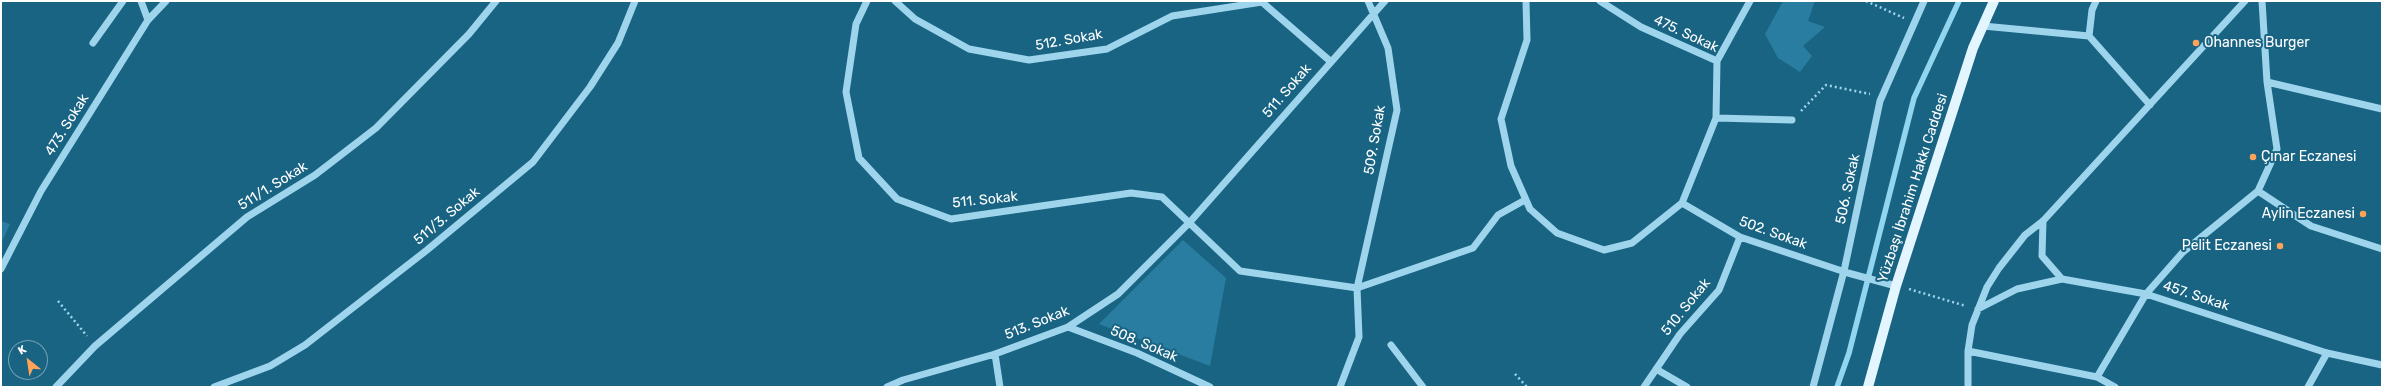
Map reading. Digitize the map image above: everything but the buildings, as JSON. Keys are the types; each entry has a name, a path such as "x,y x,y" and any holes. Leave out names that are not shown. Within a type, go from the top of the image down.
{"main road":[{"name":"Yüzbaşı İbrahim Hakkı Caddesi","path":"1868,387 1896,286 1973,48 1994,1"}],"street":[{"path":"94,43 123,1"},
{"path":"141,1 148,20"},
{"name":"473. Sokak","path":"1,269 41,191 148,20 166,1"},
{"name":"511/1. Sokak","path":"56,387 95,346 247,217 315,176 376,128 469,34 496,1"},
{"name":"511/3. Sokak","path":"214,387 270,366 305,345 427,250 533,162 590,87 618,43 635,1"},
{"name":"511. Sokak","path":"867,1 856,24 846,92 859,158 897,199 951,219 1131,193 1162,197 1240,271 1357,288"},
{"name":"512. Sokak","path":"895,1 915,19 969,49 1029,60 1107,49 1172,16 1262,2 1330,61"},
{"name":"509. Sokak","path":"1340,387 1359,336 1357,288 1397,110 1388,48 1368,1"},
{"path":"1374,16 1384,1"},
{"path":"1526,1 1526,40 1501,119 1511,166 1530,210 1556,233 1604,250 1632,243 1682,203"},
{"name":"475. Sokak","path":"1600,1 1641,27 1718,61 1716,118 1682,203"},
{"path":"1718,61 1750,1"},
{"name":"506. Sokak","path":"1813,387 1846,272 1882,96 1924,1"},
{"path":"2089,36 2092,10 2096,1"},
{"path":"1968,387 1968,351 1972,325 1987,287 2012,249 2043,221 2244,1"},
{"path":"2097,377 2146,294 2183,252 2258,191 2277,149 2267,82 2262,1"},
{"name":"511. Sokak","path":"1190,222 1330,61 1374,16"},
{"path":"1982,26 2089,36 2150,105"},
{"path":"2267,82 2382,109"},
{"path":"1716,118 1792,120"},
{"path":"2258,191 2311,226 2382,249"},
{"path":"1357,288 1473,248 1498,215 1525,200"},
{"name":"502. Sokak","path":"1682,203 1740,237 1846,272 1896,286"},
{"path":"1978,309 2016,289 2062,279 2042,256 2043,221"},
{"name":"513. Sokak","path":"887,387 903,380 995,354 1068,327 1118,294 1190,222"},
{"name":"510. Sokak","path":"1644,387 1680,334 1719,290 1740,237"},
{"name":"457. Sokak","path":"2062,279 2146,294 2327,353 2382,365"},
{"name":"508. Sokak","path":"1068,327 1137,353 1210,387"},
{"path":"1391,345 1423,387"},
{"path":"1968,351 2097,377 2115,387"},
{"path":"2308,387 2327,353"},
{"path":"995,354 1000,387"},
{"path":"1656,369 1686,387"}],"path":[{"path":"1866,1 1914,23"},
{"path":"1792,120 1826,85 1882,96"},
{"path":"1896,286 1978,309"},
{"path":"58,301 95,346"},
{"path":"1515,374 1528,387"}],"shaded area":[{"path":"1783,1 1815,1 1808,21 1825,27 1803,46 1812,56 1800,72 1778,58 1765,34"},
{"path":"1,221 10,224 1,244"},
{"path":"1183,240 1226,278 1210,366 1099,324"}],"waterway":[{"path":"1837,387 1849,353 1914,98 1959,1"}],"place":[{"name":"Ohannes Burger","path":"2196,43"},
{"name":"Çınar Eczanesi","path":"2253,157"},
{"name":"Aylin Eczanesi","path":"2363,214"},
{"name":"Pelit Eczanesi","path":"2280,246"}]}
